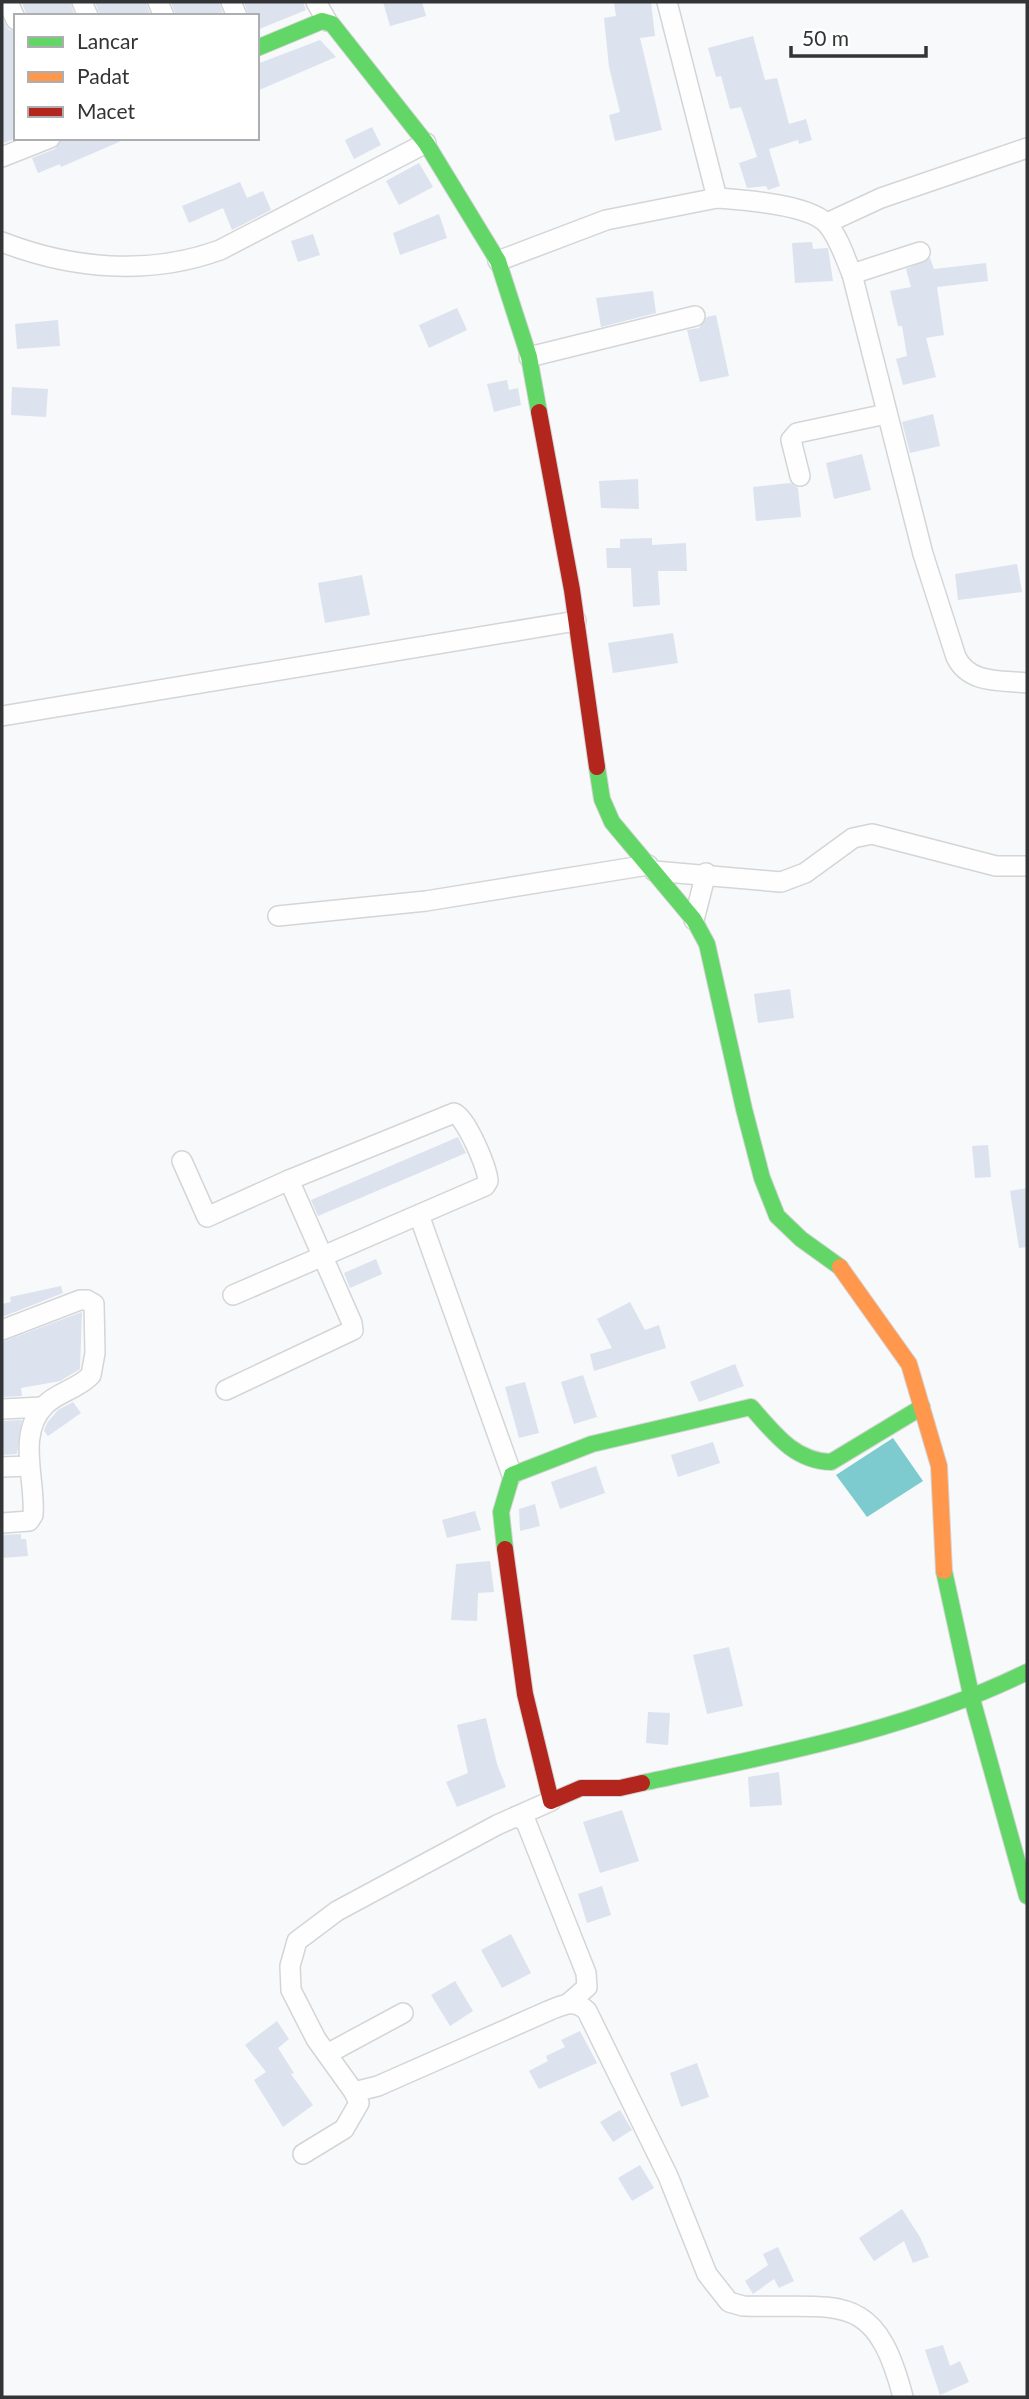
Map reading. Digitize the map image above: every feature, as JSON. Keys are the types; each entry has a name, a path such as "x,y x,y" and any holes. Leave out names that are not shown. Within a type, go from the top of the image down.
{"street":[{"path":"316,2 327,21 426,143 498,261 529,357 576,621 602,799 612,822 694,920 712,960 744,1109 762,1178 777,1216 801,1239 845,1270 909,1364 939,1466 945,1582 972,1699 1027,1896"},
{"path":"667,2 717,198"},
{"path":"259,47 315,23 327,21"},
{"path":"2,157 45,140"},
{"path":"2,242 62,261 98,266 189,261 220,250 426,143"},
{"path":"827,223 881,198 1027,148"},
{"path":"498,261 606,220 717,198 788,207 827,223 852,274 923,554 962,669 985,679 1027,683"},
{"path":"852,274 920,252"},
{"path":"529,357 695,316"},
{"path":"800,476 791,440 797,433 886,414"},
{"path":"2,716 576,621"},
{"path":"278,916 426,901 651,868 773,881 794,879 862,835 873,834 996,866 1027,866"},
{"path":"694,920 706,873"},
{"path":"182,1161 207,1217 289,1180 448,1115 458,1114 488,1181 485,1186 233,1295"},
{"path":"226,1390 352,1330 352,1323 289,1180"},
{"path":"419,1215 512,1475"},
{"path":"2,1329 80,1300 94,1304 95,1353 91,1376 43,1407 33,1426 28,1466 33,1515 29,1521 2,1523"},
{"path":"2,1409 43,1407"},
{"path":"551,1801 540,1769 523,1683 500,1512 512,1475 592,1444 751,1408 795,1454 819,1463 831,1462 922,1407"},
{"path":"2,1467 28,1466"},
{"path":"303,2154 350,2123 359,2103 327,2054 291,1990 290,1966 297,1941 337,1911 517,1816 580,1788 620,1788 825,1743 972,1699 1027,1672"},
{"path":"354,2092 378,2086 570,2002 587,1987 586,1973 526,1822 517,1816"},
{"path":"570,2002 580,2003 587,2011 668,2176 707,2274 721,2293 729,2302 743,2306 850,2309 874,2326 885,2344 903,2397"},
{"path":"327,2054 403,2013"}],"water":[{"path":"893,1438 923,1481 867,1517 836,1475"}],"building":[{"path":"70,2 74,14 26,14 22,3"},
{"path":"95,2 146,2 150,14 99,14"},
{"path":"171,2 219,2 223,14 175,14"},
{"path":"244,2 303,2 306,10 259,29 259,14 248,14"},
{"path":"383,2 422,2 426,16 390,26"},
{"path":"651,2 655,36 640,38 662,130 615,141 609,115 620,112 609,67 604,18 616,16 614,3"},
{"path":"2,18 8,29 14,31 14,139 4,143"},
{"path":"753,36 765,80 777,78 789,124 806,119 812,140 799,144 798,140 769,149 780,186 768,190 766,186 747,188 739,163 757,157 741,107 730,109 721,76 716,77 708,48"},
{"path":"320,40 336,57 259,90 259,63"},
{"path":"372,127 381,145 354,159 345,140"},
{"path":"61,140 124,140 61,167 60,164 38,173 32,158 55,149"},
{"path":"419,163 433,187 399,205 386,181"},
{"path":"240,182 247,198 263,191 271,210 232,230 223,208 189,223 182,206"},
{"path":"439,214 447,238 400,255 393,233"},
{"path":"313,234 320,255 298,262 291,241"},
{"path":"812,242 813,249 828,248 833,281 795,283 792,243"},
{"path":"930,258 934,269 986,263 988,281 937,287 944,335 926,338 936,377 903,385 896,359 907,356 902,326 898,326 890,291 911,287 906,269"},
{"path":"653,291 656,313 601,327 596,298"},
{"path":"457,308 467,330 429,348 419,325"},
{"path":"716,315 729,376 700,382 687,330 699,328 707,317"},
{"path":"58,320 60,346 17,349 15,324"},
{"path":"507,380 509,390 518,388 521,405 494,412 487,384"},
{"path":"12,387 48,389 46,417 11,415"},
{"path":"933,414 940,446 910,453 902,422"},
{"path":"862,454 871,490 834,499 826,463"},
{"path":"638,479 639,509 601,508 599,481"},
{"path":"790,483 798,488 801,517 756,521 753,487"},
{"path":"652,538 652,545 686,543 687,571 658,571 660,605 633,607 631,568 607,568 606,548 620,548 620,539"},
{"path":"1017,564 1022,592 958,600 955,574"},
{"path":"362,575 370,615 325,623 318,583"},
{"path":"673,633 678,663 613,673 608,643"},
{"path":"790,989 794,1018 758,1023 754,994"},
{"path":"458,1137 466,1153 318,1216 311,1200"},
{"path":"988,1145 991,1177 975,1178 972,1146"},
{"path":"1027,1188 1027,1247 1019,1248 1010,1191"},
{"path":"376,1259 382,1274 350,1288 344,1273"},
{"path":"61,1286 63,1293 2,1317 2,1304 11,1302 10,1297"},
{"path":"630,1302 645,1330 659,1325 666,1348 594,1371 590,1354 612,1348 597,1319"},
{"path":"82,1312 80,1369 60,1381 21,1388 22,1396 2,1397 2,1342"},
{"path":"735,1364 744,1386 699,1402 690,1382"},
{"path":"583,1375 597,1417 574,1424 561,1382"},
{"path":"525,1382 539,1433 519,1438 505,1387"},
{"path":"73,1402 81,1413 48,1436 44,1431 47,1423 58,1410"},
{"path":"22,1420 17,1454 2,1455 2,1421"},
{"path":"713,1442 720,1463 678,1477 671,1455"},
{"path":"596,1466 605,1493 560,1509 551,1482"},
{"path":"535,1504 540,1526 520,1531 519,1509"},
{"path":"475,1511 481,1530 447,1538 442,1520"},
{"path":"21,1534 21,1539 26,1539 28,1556 2,1558 2,1535"},
{"path":"490,1561 494,1592 478,1593 477,1621 451,1620 456,1564"},
{"path":"729,1647 743,1706 707,1714 693,1655"},
{"path":"648,1712 670,1713 668,1745 646,1743"},
{"path":"486,1718 497,1764 506,1787 457,1807 446,1782 468,1773 457,1725"},
{"path":"779,1772 782,1805 750,1807 748,1777"},
{"path":"622,1810 639,1861 600,1873 583,1822"},
{"path":"602,1886 611,1915 587,1923 578,1894"},
{"path":"511,1934 531,1973 502,1988 481,1950"},
{"path":"455,1981 473,2011 450,2026 431,1995"},
{"path":"277,2021 289,2039 278,2048 294,2073 291,2074 313,2105 283,2127 254,2080 266,2072 245,2045"},
{"path":"580,2031 597,2063 539,2089 529,2071 548,2061 546,2056 565,2047 561,2040"},
{"path":"697,2063 709,2097 681,2107 670,2073"},
{"path":"620,2110 632,2130 613,2142 600,2122"},
{"path":"640,2165 654,2188 632,2201 618,2178"},
{"path":"902,2209 929,2257 913,2263 904,2241 874,2261 859,2238"},
{"path":"778,2247 794,2281 779,2288 774,2279 753,2294 745,2281 768,2265 763,2254"},
{"path":"943,2345 950,2366 960,2361 969,2382 940,2395 925,2350"}],"traffic: fast":[{"path":"259,47 322,21 332,24 426,143 498,261 529,357 539,412"},
{"path":"597,767 602,799 612,822 694,920 707,944 744,1109 762,1178 777,1216 801,1239 840,1267"},
{"path":"505,1549 501,1512 512,1475 592,1444 751,1407 777,1436 795,1451 806,1457 831,1462 922,1407"},
{"path":"944,1571 972,1699 1027,1896"},
{"path":"642,1783 789,1751 887,1726 981,1693 1027,1672"}],"traffic: slow":[{"path":"840,1267 909,1364 939,1466 944,1571"}],"traffic: jam":[{"path":"539,412 572,590 597,767"},
{"path":"505,1549 525,1694 551,1801 581,1788 620,1788 642,1783"}]}
